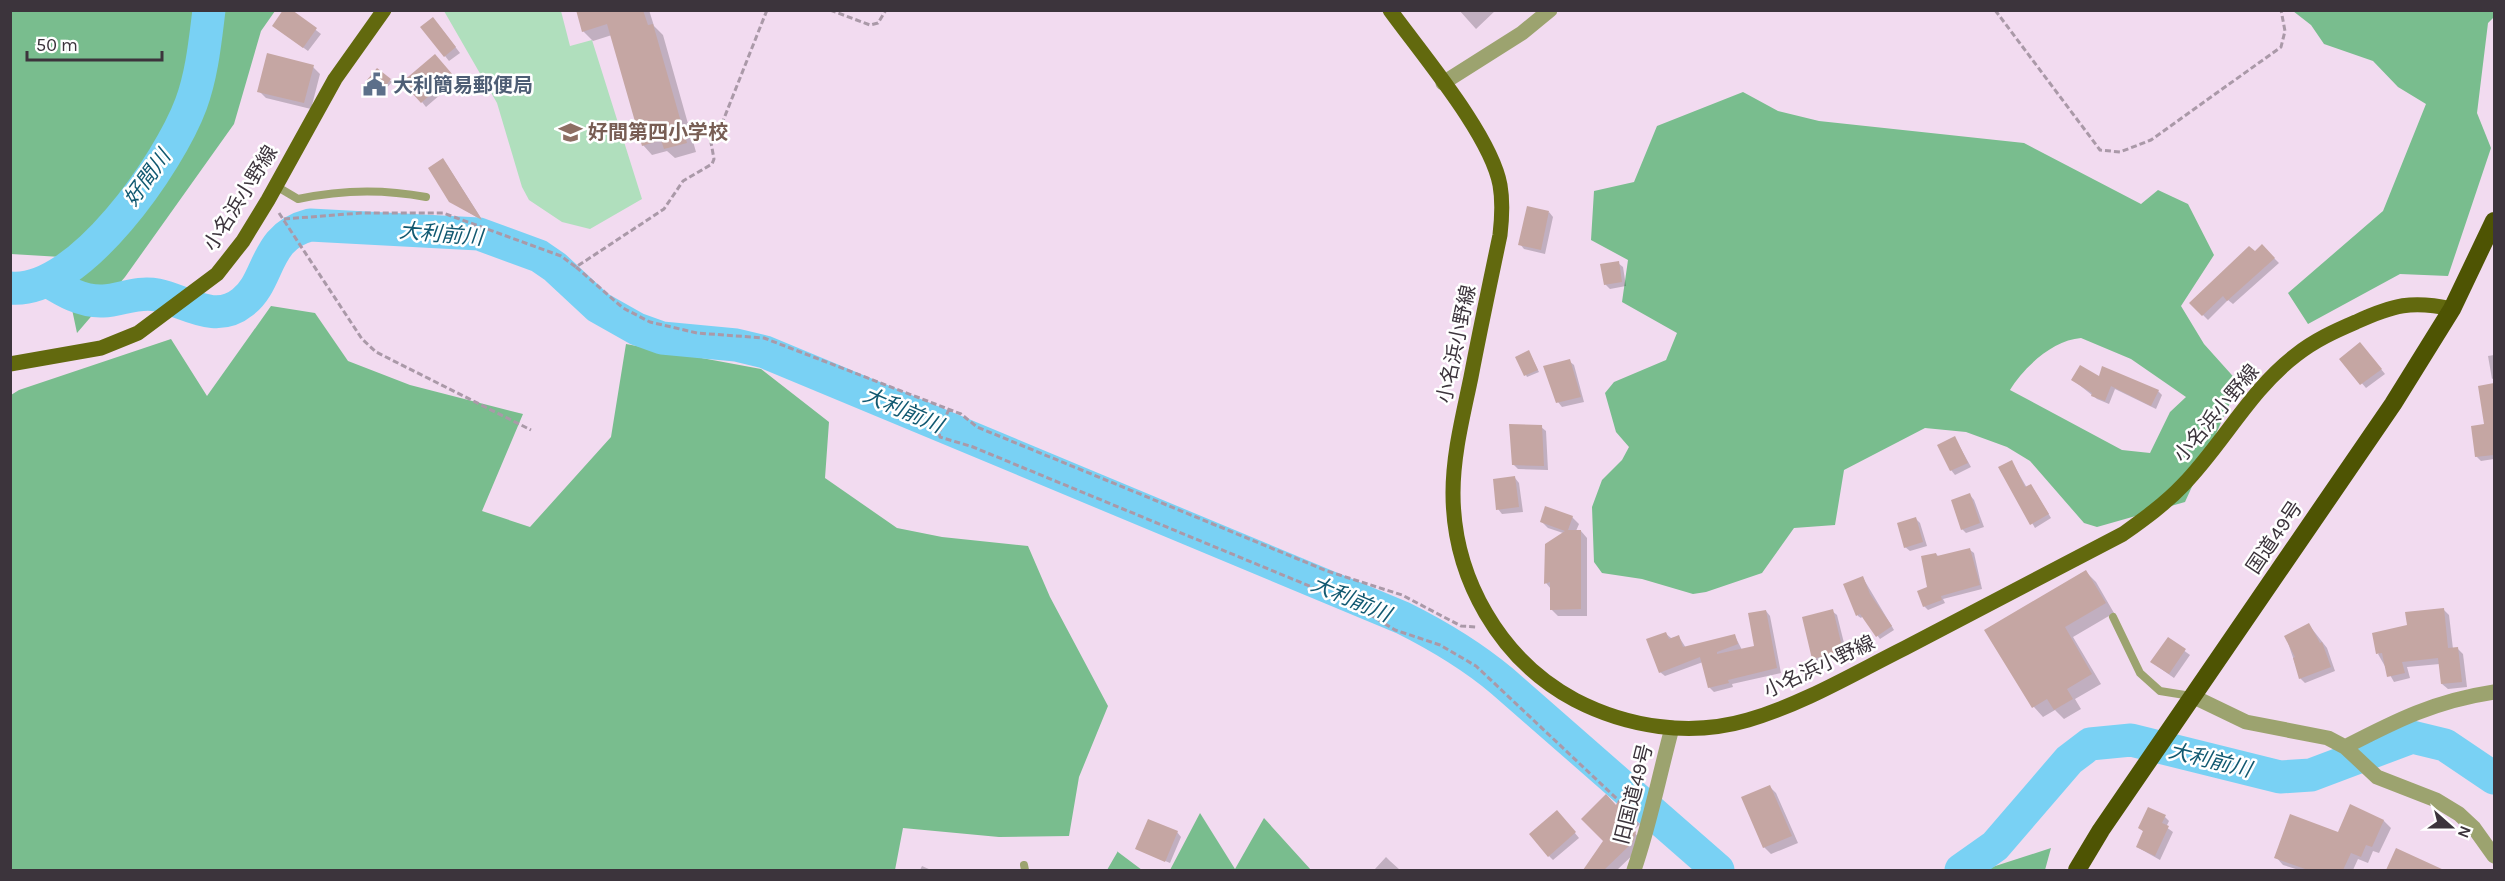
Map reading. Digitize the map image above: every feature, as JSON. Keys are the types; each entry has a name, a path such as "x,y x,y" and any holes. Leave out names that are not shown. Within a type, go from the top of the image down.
{"highway":[{"name":"国道49号","path":"2077,870 2192,696 2393,404 2452,309 2494,221"}],"main road":[{"name":"小名浜小野線","path":"10,364 101,348 138,333 217,274 243,241 335,79 384,10"},
{"name":"小名浜小野線","path":"1390,10 1443,83 1486,148 1500,182 1503,207 1500,235 1456,448 1453,495 1457,537 1470,582 1490,622 1519,658 1556,690 1591,708 1636,724 1672,728 1718,728 1802,701 2123,534 2161,507 2185,484 2266,383 2295,355 2324,336 2383,309 2408,303 2426,303 2452,309"}],"street":[{"path":"1443,83 1522,33 1550,10"},
{"path":"2347,749 2408,715 2463,697 2494,692"},
{"path":"2192,696 2246,722 2312,734 2347,749 2377,777 2436,800 2459,814 2474,828 2494,856"},
{"name":"旧国道49号","path":"1634,870 1648,828 1654,794 1672,728"}],"lane":[{"path":"276,186 298,199 327,193 402,192 426,197"},
{"path":"2113,617 2140,673 2160,691 2192,696"}],"path":[{"path":"576,267 664,209 683,181 712,164 714,159 710,137 720,131 767,10"},
{"path":"830,10 870,25 878,23 886,10"},
{"path":"1995,10 2100,150 2110,153 2120,152 2151,140 2281,47 2285,31 2281,10"},
{"path":"284,219 361,213 443,213 561,256 623,308 650,322 697,333 765,338 949,409 961,414 978,427 1327,571 1402,595 1461,626 1475,628 1490,622"},
{"path":"288,224 362,339 376,352 531,430"},
{"path":"949,409 939,433 940,437 973,447 1353,604 1395,630 1440,645 1460,656 1498,686 1648,828"}],"green space":[{"path":"10,11 275,11 261,31 234,124 125,277 77,333 61,257 11,254"},
{"path":"444,11 561,11 570,46 592,40 642,199 590,229 562,222 529,200 522,187 497,103"},
{"path":"2293,11 2494,11 2494,17 2488,23 2477,113 2491,148 2448,276 2400,274 2308,324 2288,293 2383,211 2426,104 2398,87 2373,61 2324,44 2311,25"},
{"path":"1743,92 1778,111 1819,121 2024,143 2141,204 2158,190 2188,204 2214,255 2181,306 2204,344 2239,383 2185,502 2097,527 2084,523 2030,461 2007,447 1966,432 1925,428 1844,470 1835,525 1794,528 1762,573 1706,592 1693,594 1642,579 1602,573 1594,562 1592,507 1602,480 1622,460 1629,447 1616,432 1605,393 1614,382 1666,360 1677,333 1622,302 1628,260 1591,240 1594,191 1634,182 1657,126","holes":["2081,338 2131,359 2186,397 2170,412 2150,453 2122,450 2010,390 2023,372 2040,356 2070,340"]},
{"path":"271,306 315,313 348,361 410,385 523,414 482,511 530,527 611,437 626,344 761,369 829,422 825,478 897,528 942,537 1028,546 1050,597 1108,706 1079,777 1069,836 999,837 903,828 895,870 11,870 11,395 19,390 171,339 207,396"},
{"path":"1200,813 1235,869 1264,818 1311,870 1170,870"},
{"path":"2051,848 2045,870 1983,870"},
{"path":"1118,852 1142,870 1107,870"}],"building":[{"path":"283,10 292,10 317,28 303,48 272,26"},
{"path":"576,10 643,10 648,25 653,24 687,143 664,149 661,140 642,146 607,24 582,32"},
{"path":"433,17 456,47 444,57 420,27"},
{"path":"267,53 314,65 304,103 257,92"},
{"path":"435,54 453,75 421,103 402,82"},
{"path":"377,68 391,79 381,92 367,80"},
{"path":"443,158 482,220 449,202 428,168"},
{"path":"1527,206 1549,211 1541,250 1518,245"},
{"path":"2262,244 2275,258 2227,301 2223,296 2202,316 2189,303 2249,246 2255,251"},
{"path":"1619,261 1622,282 1604,285 1600,264"},
{"path":"2360,342 2382,369 2360,385 2339,359"},
{"path":"1529,350 1538,370 1524,376 1515,357"},
{"path":"1570,359 1581,397 1556,403 1543,366"},
{"path":"2080,365 2099,376 2102,366 2159,390 2151,406 2111,386 2105,401 2091,396 2092,393 2071,380"},
{"path":"2494,383 2494,455 2475,457 2471,426 2484,424 2478,386"},
{"path":"1509,424 1542,425 1544,466 1512,465"},
{"path":"1955,436 1968,463 1950,471 1937,445"},
{"path":"2012,460 2025,487 2031,484 2049,514 2030,525 1998,467"},
{"path":"1515,476 1519,507 1496,510 1493,479"},
{"path":"1970,493 1980,523 1961,530 1951,500"},
{"path":"1545,506 1573,516 1568,530 1581,530 1581,609 1550,610 1550,582 1544,584 1545,544 1565,531 1540,522"},
{"path":"1916,517 1923,542 1904,548 1897,523"},
{"path":"1970,548 1980,585 1941,596 1942,600 1923,607 1917,591 1927,587 1921,556 1936,553 1937,556"},
{"path":"2086,570 2106,603 2065,627 2092,674 2067,689 2073,699 2054,710 2047,699 2032,708 1984,630"},
{"path":"1863,576 1870,594 1892,626 1876,637 1860,614 1856,616 1843,584"},
{"path":"2444,608 2448,648 2458,647 2462,682 2441,684 2438,658 2402,662 2405,673 2387,677 2382,653 2376,654 2372,633 2407,625 2405,612"},
{"path":"1833,609 1843,651 1812,659 1802,617"},
{"path":"1766,610 1777,668 1728,680 1729,683 1708,688 1700,657 1659,673 1646,639 1666,632 1669,639 1679,635 1683,647 1735,634 1738,644 1717,652 1717,654 1754,646 1748,613"},
{"path":"2309,623 2320,643 2322,642 2331,667 2299,679 2293,658 2295,657 2284,636"},
{"path":"2168,637 2186,649 2169,674 2150,662"},
{"path":"1770,785 1792,836 1763,848 1741,797"},
{"path":"1606,794 1616,805 1618,801 1634,817 1628,824 1636,832 1633,842 1604,870 1583,870 1603,841 1581,819"},
{"path":"2350,804 2384,820 2372,847 2366,845 2361,857 2351,853 2343,870 2308,870 2274,858 2290,814 2338,832"},
{"path":"2148,807 2166,815 2162,823 2169,826 2155,856 2136,847 2143,831 2138,828"},
{"path":"1557,810 1576,832 1548,857 1529,834"},
{"path":"1148,819 1178,831 1165,862 1135,849"},
{"path":"2396,848 2444,870 2386,870"}],"waterway":[{"name":"好間川","path":"10,288 37,284 64,270 92,248 143,189 164,158 191,104 200,70 209,10"},
{"name":"大利前川","path":"48,281 88,300 103,301 150,294 200,309 222,311 232,309 243,302 252,293 269,260 284,239 295,231 310,225 479,234 539,256 555,267 598,307 637,329 662,338 736,345 765,352 1403,618 1467,654 1502,681 1718,870"},
{"name":"大利前川","path":"1961,870 1995,846 2069,760 2090,744 2131,740 2280,777 2311,775 2412,737 2445,745 2494,778"}],"place":[{"name":"大利簡易郵便局","path":"375,85"},
{"name":"好間第四小学校","path":"570,132"}]}
